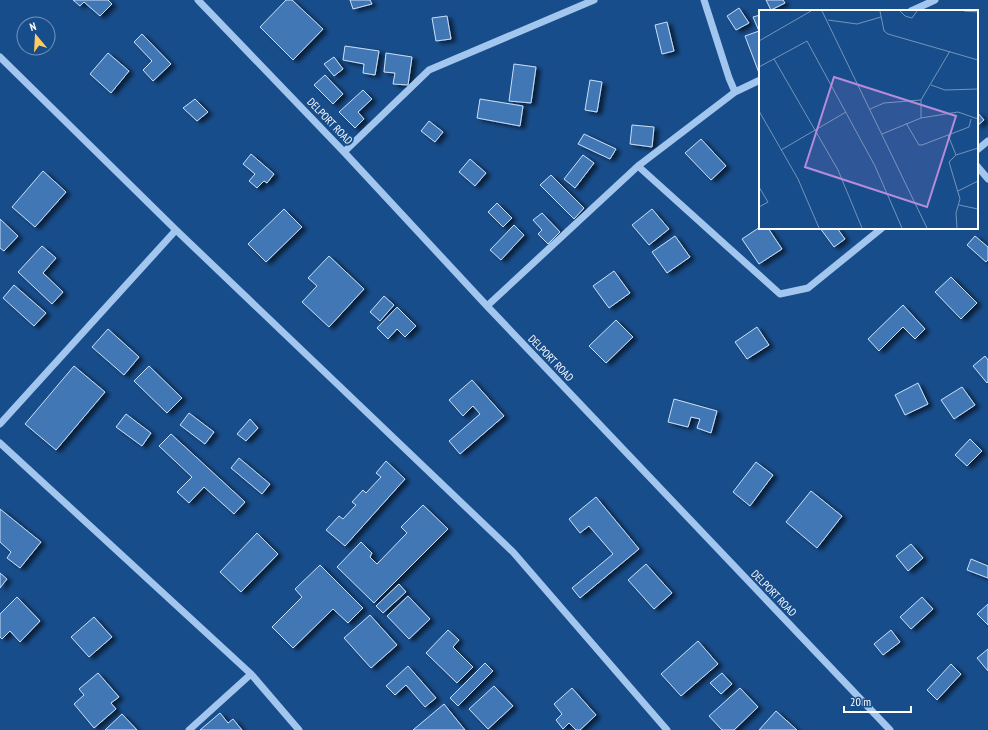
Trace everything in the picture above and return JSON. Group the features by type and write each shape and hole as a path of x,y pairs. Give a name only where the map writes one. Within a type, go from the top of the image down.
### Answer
{"street":[{"name":"DELPORT ROAD","path":"198,0 344,152 487,306 890,730"},
{"path":"344,152 429,70 594,0"},
{"path":"704,0 729,78 735,92"},
{"path":"913,10 935,0"},
{"path":"0,57 176,230 513,552 667,730"},
{"path":"487,306 638,166 735,92 759,80"},
{"path":"978,149 988,141"},
{"path":"638,166 780,294 808,288 881,229"},
{"path":"978,167 988,179"},
{"path":"0,424 176,230"},
{"path":"0,443 251,674 299,730"},
{"path":"189,730 251,674"}],"building":[{"path":"73,0 108,0 112,4 100,16 84,2 80,6"},
{"path":"286,0 292,0 323,29 293,60 260,27"},
{"path":"350,0 370,0 372,4 353,9"},
{"path":"766,0 783,0 785,3 771,10"},
{"path":"739,8 749,23 736,30 727,16"},
{"path":"759,15 759,31 753,17"},
{"path":"447,16 451,39 436,41 432,18"},
{"path":"667,22 674,51 662,54 655,25"},
{"path":"759,31 759,73 745,36"},
{"path":"142,34 171,64 153,81 143,70 152,61 134,42"},
{"path":"345,46 379,51 375,75 363,73 364,64 343,60"},
{"path":"108,53 129,71 111,93 90,74"},
{"path":"386,53 412,57 408,85 393,84 395,73 384,72"},
{"path":"334,57 343,69 334,76 324,64"},
{"path":"514,64 536,67 531,103 509,101"},
{"path":"325,75 343,94 333,104 314,85"},
{"path":"590,80 602,82 597,112 585,110"},
{"path":"363,90 372,99 358,112 364,119 355,128 339,112"},
{"path":"195,99 208,112 197,121 183,108"},
{"path":"480,99 523,106 520,126 477,118"},
{"path":"978,113 984,120 978,125"},
{"path":"429,121 443,132 435,142 421,131"},
{"path":"632,125 654,127 652,147 630,144"},
{"path":"584,134 616,149 610,159 578,144"},
{"path":"701,139 726,166 711,180 685,153"},
{"path":"251,154 274,174 267,183 264,181 257,188 249,181 255,174 243,164"},
{"path":"583,155 594,163 575,188 564,179"},
{"path":"470,159 486,173 475,186 459,172"},
{"path":"43,171 66,192 35,227 12,207"},
{"path":"551,175 584,208 574,219 540,185"},
{"path":"497,203 512,218 503,227 488,212"},
{"path":"284,209 302,227 266,262 248,244"},
{"path":"652,209 669,229 649,245 632,225"},
{"path":"542,213 560,232 548,244 538,234 542,230 533,220"},
{"path":"0,219 18,236 4,251 0,248"},
{"path":"514,225 524,235 501,260 490,250"},
{"path":"759,228 759,229 769,229 782,249 759,264 742,239"},
{"path":"821,229 838,229 845,239 834,247"},
{"path":"675,236 690,257 667,273 652,252"},
{"path":"975,236 988,247 988,260 986,262 967,245"},
{"path":"42,246 56,258 43,273 63,292 52,304 18,272"},
{"path":"329,256 364,289 329,327 302,302 317,286 308,278"},
{"path":"614,271 630,293 609,308 593,286"},
{"path":"951,277 977,303 961,319 935,292"},
{"path":"14,285 46,313 34,326 3,298"},
{"path":"384,296 394,305 380,321 370,312"},
{"path":"903,305 925,329 915,339 903,327 879,351 868,339"},
{"path":"397,307 416,326 405,337 397,329 388,339 377,328"},
{"path":"616,320 633,337 606,363 589,346"},
{"path":"757,327 769,345 747,359 735,342"},
{"path":"108,329 139,357 124,375 92,347"},
{"path":"985,356 988,360 987,383 973,366"},
{"path":"74,366 105,392 56,450 25,424"},
{"path":"149,366 182,398 167,413 134,381"},
{"path":"472,380 504,416 460,454 449,441 480,414 473,406 463,416 449,400"},
{"path":"918,383 928,404 905,415 895,395"},
{"path":"962,387 975,405 954,419 941,400"},
{"path":"674,399 717,411 711,433 697,428 700,419 691,417 688,427 668,422"},
{"path":"189,413 214,432 205,444 180,425"},
{"path":"126,414 151,433 142,446 116,427"},
{"path":"250,419 258,428 246,441 237,434"},
{"path":"171,434 245,502 234,514 204,487 189,503 177,492 192,477 159,446"},
{"path":"970,439 982,451 967,466 955,455"},
{"path":"239,458 270,484 262,494 231,468"},
{"path":"386,461 405,479 345,546 326,530 339,516 343,519 356,505 352,502 363,490 366,493 381,477 376,473"},
{"path":"756,462 773,475 750,506 733,492"},
{"path":"811,491 842,516 817,548 786,522"},
{"path":"596,497 639,549 580,598 572,588 613,554 589,526 580,533 569,519"},
{"path":"423,505 448,529 374,603 337,567 361,542 372,553 370,557 377,564 407,533 401,527"},
{"path":"0,509 41,542 20,568 7,558 11,552 0,542"},
{"path":"257,533 278,554 241,592 220,572"},
{"path":"911,544 923,558 908,571 896,556"},
{"path":"971,559 988,566 988,578 967,570"},
{"path":"646,564 672,593 654,609 628,580"},
{"path":"320,565 363,608 348,623 333,609 293,648 272,627 302,597 295,589"},
{"path":"0,573 7,579 0,588"},
{"path":"399,584 406,592 383,613 376,606"},
{"path":"408,596 430,619 409,639 387,616"},
{"path":"17,597 40,621 20,642 10,631 2,639 0,637 0,614"},
{"path":"922,597 933,609 911,629 900,617"},
{"path":"988,604 988,625 977,614"},
{"path":"370,615 397,645 371,668 344,638"},
{"path":"94,617 112,637 89,657 71,637"},
{"path":"448,630 459,640 453,647 473,667 457,683 426,653"},
{"path":"891,630 900,642 883,655 874,644"},
{"path":"698,641 718,664 681,696 661,674"},
{"path":"988,649 988,671 977,658"},
{"path":"485,663 493,671 458,706 450,698"},
{"path":"951,664 961,674 937,700 927,690"},
{"path":"408,666 436,698 425,707 406,685 395,695 386,686"},
{"path":"98,673 119,697 111,703 116,709 94,728 74,704 84,695 79,689"},
{"path":"722,673 732,684 721,694 710,683"},
{"path":"494,686 513,706 488,729 469,709"},
{"path":"572,688 596,715 580,730 576,730 569,723 563,729 556,720 562,714 554,704"},
{"path":"740,688 758,707 734,730 722,730 709,716"},
{"path":"444,704 465,730 413,730"},
{"path":"776,711 797,730 759,730"},
{"path":"220,713 228,723 233,719 242,730 200,730"},
{"path":"122,714 137,730 105,730"}]}
